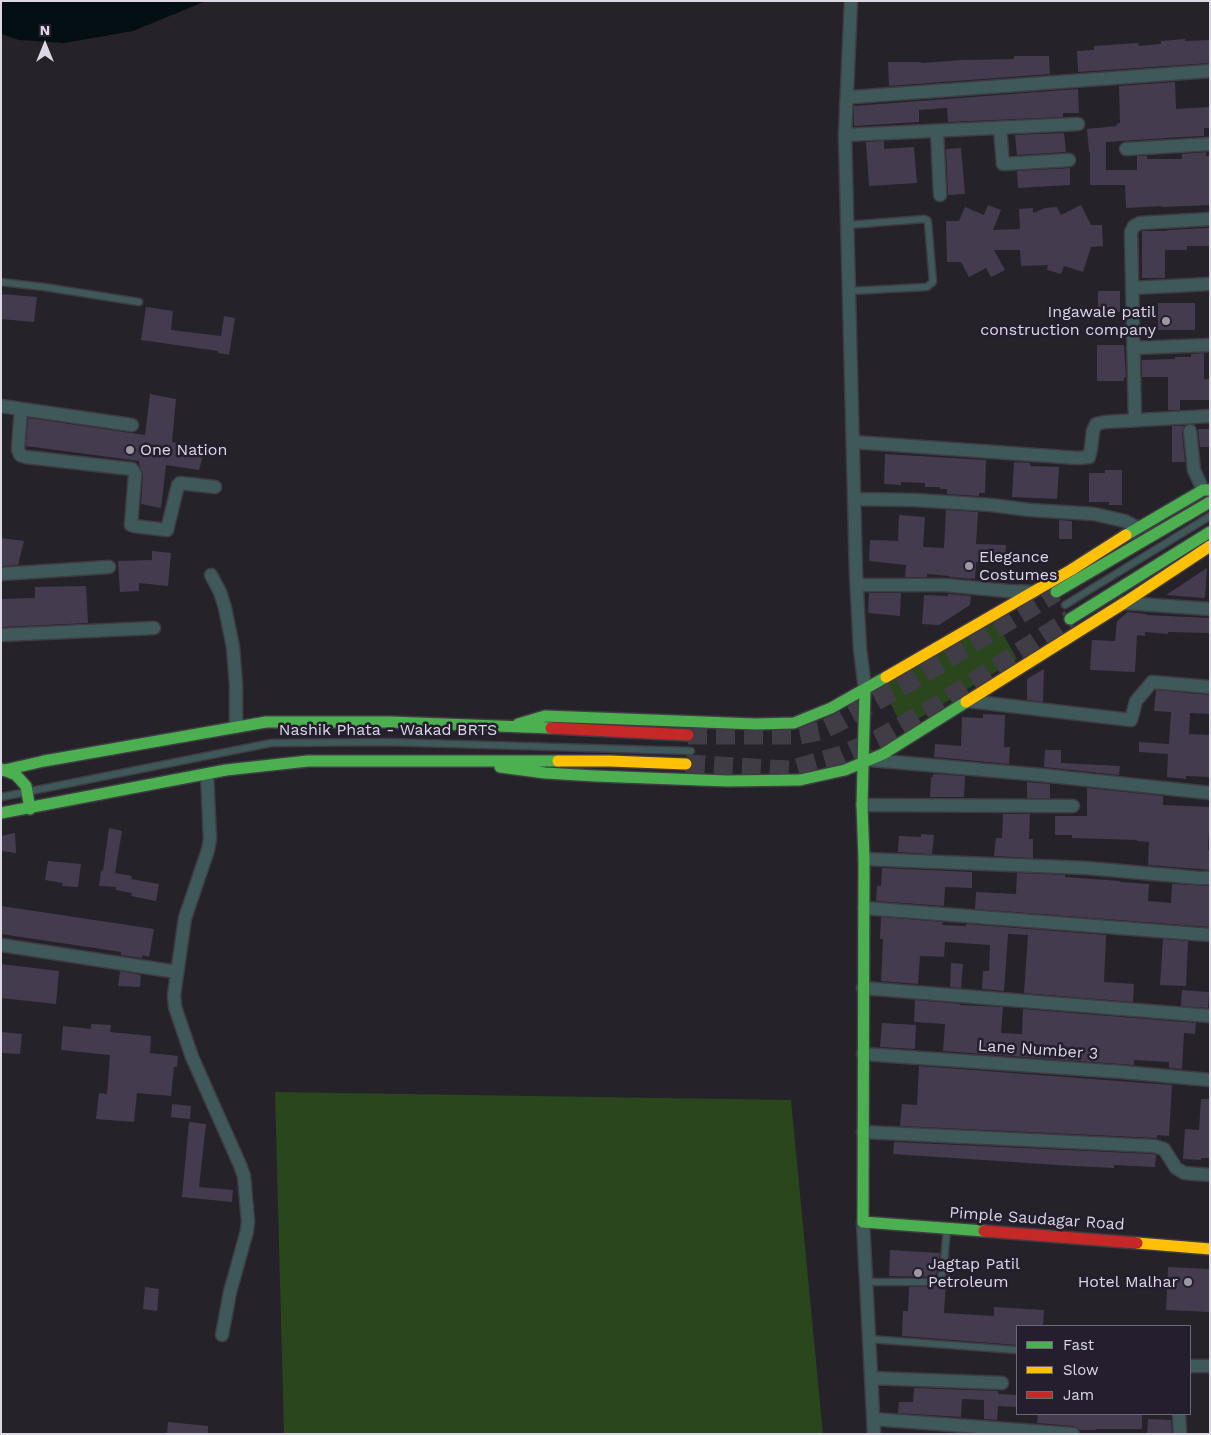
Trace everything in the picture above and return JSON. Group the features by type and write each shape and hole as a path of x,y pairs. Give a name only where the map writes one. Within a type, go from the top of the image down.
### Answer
{"main road":[{"path":"514,726 545,716 756,724 794,723 831,708 903,668 1138,528 1206,490"},
{"path":"1056,592 1210,502"},
{"path":"1070,619 1210,532"},
{"path":"476,761 510,769 545,773 727,781 800,780 846,770 883,754 1210,546"},
{"path":"863,1222 864,859 862,804 867,761 864,689"},
{"path":"2,770 266,722 391,722 688,735"},
{"path":"1,813 245,767 308,761 610,761 686,764"},
{"path":"2,770 16,775 26,786 30,808"},
{"name":"Pimple Saudagar Road","path":"863,1222 1210,1249"}],"street":[{"path":"851,1 846,135 854,499 860,649 864,689"},
{"path":"846,104 848,99 852,97 1210,71"},
{"path":"846,135 1078,124"},
{"path":"1000,128 1003,164 1069,160"},
{"path":"937,131 940,195"},
{"path":"1126,149 1210,144"},
{"path":"1134,420 1130,237 1134,226 1140,223 1210,219"},
{"path":"1132,288 1210,284"},
{"path":"1133,348 1210,345"},
{"path":"1,406 132,425"},
{"path":"21,409 18,449 20,455 132,469 135,474 131,525 167,530 180,483 215,488"},
{"path":"853,442 1078,458 1089,457 1093,430 1096,424 1210,416"},
{"path":"1190,431 1194,470 1206,490"},
{"path":"854,499 934,501 1094,514 1125,521 1138,528"},
{"path":"1,574 109,567"},
{"path":"211,575 220,592 225,608 233,647 236,685 236,727"},
{"path":"857,585 944,585 1032,592"},
{"path":"1124,602 1210,609"},
{"path":"1,635 154,628"},
{"path":"968,701 1131,720 1136,701 1152,682 1210,687"},
{"path":"867,761 1041,775 1210,793"},
{"path":"207,774 210,839 208,850 184,918 174,995 175,1006 192,1057 244,1176 248,1221 247,1231 232,1282 222,1334"},
{"path":"862,804 1072,806"},
{"path":"864,859 1087,868 1210,878"},
{"path":"864,908 1210,935"},
{"path":"1,946 178,972"},
{"path":"864,988 1210,1016"},
{"name":"Lane Number 3","path":"863,1054 1210,1080"},
{"path":"863,1132 1154,1146 1164,1149 1176,1168 1184,1173 1210,1175"},
{"path":"863,1222 874,1434"},
{"path":"1191,1366 1210,1366"},
{"path":"871,1378 1002,1383"},
{"path":"1179,1415 1180,1434"},
{"path":"873,1419 1074,1434"}],"lane":[{"path":"848,225 926,220 928,222 933,282 927,287 849,291"},
{"path":"1,282 138,302"},
{"path":"1065,605 1210,516"},
{"name":"Nashik Phata - Wakad BRTS","path":"1,797 271,743 386,742 690,751"},
{"path":"866,1282 938,1282 941,1278 948,1228"},
{"path":"869,1340 1016,1350"}],"green space":[{"path":"994,618 1017,659 903,728 879,681"},
{"path":"275,1092 791,1100 823,1434 284,1434"}],"shaded area":[{"path":"1,1 206,1 133,31 64,43 19,40 1,34"}],"building":[{"path":"1185,39 1185,41 1210,40 1210,63 1078,72 1077,51 1094,50 1094,46 1138,43 1139,46 1161,44 1161,41"},
{"path":"1014,56 1049,56 1050,74 889,86 888,62 921,63 1014,59"},
{"path":"1175,82 1176,109 1210,107 1210,128 1204,128 1204,136 1106,142 1106,170 1137,170 1137,156 1147,156 1147,159 1182,159 1182,154 1206,152 1206,156 1210,156 1210,205 1126,208 1125,185 1090,185 1090,152 1087,129 1117,126 1116,124 1120,123 1119,86"},
{"path":"1078,89 1079,113 1063,113 1063,117 948,122 947,108 919,110 919,122 854,126 854,106"},
{"path":"1064,133 1066,152 1017,155 1015,135"},
{"path":"884,141 884,149 914,147 917,183 869,186 866,142"},
{"path":"961,148 965,194 948,195 946,149"},
{"path":"1070,168 1070,185 1018,188 1017,171"},
{"path":"988,205 1001,210 993,230 1020,229 1019,209 1033,208 1033,213 1045,208 1057,207 1061,215 1081,205 1091,225 1102,225 1103,246 1091,247 1083,272 1064,266 1061,274 1047,270 1048,265 1021,266 1020,250 994,250 1005,270 991,277 986,268 969,277 961,262 947,262 946,221 959,221 965,207 984,215"},
{"path":"1210,228 1210,246 1187,246 1187,250 1165,250 1165,278 1142,278 1142,231"},
{"path":"1098,291 1120,291 1120,312 1098,312"},
{"path":"1,294 37,297 34,322 1,319"},
{"path":"1158,303 1195,303 1195,330 1158,330"},
{"path":"146,307 173,311 171,330 221,336 224,316 235,318 229,355 218,353 218,351 141,340"},
{"path":"1097,345 1124,345 1126,377 1124,377 1124,381 1097,381"},
{"path":"1204,353 1204,379 1210,379 1210,400 1180,400 1180,410 1168,410 1168,377 1142,377 1142,360 1175,359 1175,357 1191,357 1191,354"},
{"name":"One Nation","path":"150,394 176,399 172,442 205,448 199,470 166,465 161,508 141,504 143,475 139,461 26,446 28,418 145,435"},
{"path":"1172,426 1184,426 1182,432 1185,462 1172,462"},
{"path":"1198,429 1210,429 1210,447 1200,447"},
{"path":"885,454 986,460 985,493 979,493 979,496 947,494 947,489 925,487 925,483 901,482 901,485 884,484"},
{"path":"1014,462 1030,463 1030,466 1059,467 1057,499 1012,497"},
{"path":"1105,470 1122,470 1122,505 1109,505 1109,502 1089,502 1089,473 1105,473"},
{"path":"946,510 978,512 976,544 1006,545 1005,564 976,562 975,579 972,579 927,574 927,577 905,577 906,565 869,561 870,540 898,541 899,515 925,517 923,547 944,548"},
{"path":"1059,520 1072,521 1072,539 1059,539"},
{"path":"1,538 24,541 18,565 1,566"},
{"path":"152,551 171,553 168,586 139,583 139,591 120,592 118,561 152,560"},
{"path":"1207,568 1205,598 1166,595"},
{"path":"86,586 88,623 1,627 1,599 35,598 35,587"},
{"path":"869,593 901,593 900,616 868,613"},
{"path":"948,594 971,596 970,605 939,625 922,624 924,595 948,596"},
{"path":"1128,612 1146,615 1210,618 1209,633 1168,632 1168,634 1145,632 1145,636 1137,635 1135,672 1090,670 1092,640 1115,641 1117,621"},
{"path":"1044,669 1043,702 1027,700 1027,679"},
{"path":"1156,690 1210,695 1210,714 1190,713 1189,734 1210,735 1209,777 1186,776 1186,779 1167,777 1168,754 1139,752 1139,742 1169,744 1171,712 1154,711"},
{"path":"983,714 1005,715 1004,747 1010,747 1009,764 934,757 935,744 961,746 962,717 983,718"},
{"path":"1045,750 1061,750 1061,763 1120,766 1119,775 1044,767"},
{"path":"933,774 965,776 964,797 930,797 931,777 933,777"},
{"path":"1027,782 1050,784 1050,798 1027,798"},
{"path":"1087,788 1163,796 1163,805 1210,807 1208,850 1210,850 1210,870 1148,865 1149,842 1072,838 1072,835 1055,835 1055,816 1087,816"},
{"path":"1003,814 1030,814 1029,839 1033,839 1033,858 994,856 996,838 1002,838"},
{"path":"109,828 122,831 115,873 132,876 131,879 159,884 156,901 131,896 132,893 116,890 116,887 99,886"},
{"path":"15,833 16,853 1,851 1,836"},
{"path":"921,834 934,835 932,854 898,852 899,836 921,837"},
{"path":"48,861 81,864 78,887 62,886 63,883 45,880"},
{"path":"882,868 972,872 972,888 945,887 944,906 876,901 877,886 881,886"},
{"path":"1017,873 1065,875 1065,877 1149,884 1148,901 1171,903 1172,884 1210,886 1210,927 975,909 976,892 1016,894"},
{"path":"1,906 154,929 149,957 143,955 142,958 121,955 121,952 1,934"},
{"path":"881,917 943,922 942,925 966,926 966,924 1106,935 1104,982 1134,984 1133,1002 1024,993 1028,935 1008,934 1004,991 982,989 983,971 989,971 990,945 945,942 944,957 920,956 918,984 881,981 883,939 880,939"},
{"path":"1163,939 1188,941 1186,986 1160,985"},
{"path":"951,963 963,964 961,988 950,987"},
{"path":"1,964 59,971 56,1004 1,998"},
{"path":"120,971 141,975 140,987 118,986"},
{"path":"1182,990 1209,992 1208,1008 1181,1006"},
{"path":"915,1000 1003,1007 1001,1033 1022,1034 1023,1009 1196,1023 1195,1034 1184,1033 1182,1069 1169,1068 1169,1062 1134,1060 1134,1065 943,1051 945,1024 914,1022"},
{"path":"882,1023 916,1025 915,1049 880,1047"},
{"path":"91,1024 111,1025 110,1032 151,1036 150,1053 178,1056 177,1067 174,1067 171,1096 137,1093 134,1122 96,1119 99,1093 107,1094 110,1055 61,1050 63,1026 91,1029"},
{"path":"1,1032 22,1034 20,1054 1,1053"},
{"path":"919,1066 1172,1085 1169,1136 1157,1135 1157,1138 900,1126 902,1104 917,1105"},
{"path":"1201,1099 1210,1099 1210,1158 1201,1158 1201,1160 1183,1159 1185,1129 1199,1130"},
{"path":"172,1104 191,1106 190,1119 171,1117"},
{"path":"189,1122 206,1124 199,1187 233,1190 232,1202 182,1197"},
{"path":"894,1142 1156,1155 1155,1167 1073,1166 893,1154"},
{"path":"890,1250 940,1253 936,1277 889,1276"},
{"path":"950,1254 949,1280 946,1279"},
{"path":"1168,1267 1210,1269 1209,1312 1166,1310"},
{"path":"946,1279 944,1313 994,1316 994,1307 1044,1310 1043,1325 1016,1325 1016,1345 902,1336 903,1311 908,1311 909,1287 941,1286"},
{"path":"145,1287 159,1289 157,1311 143,1309"},
{"path":"914,1388 998,1391 998,1394 1016,1395 1016,1407 998,1406 997,1420 984,1419 984,1400 962,1399 961,1417 898,1413 899,1402 913,1402"},
{"path":"1038,1415 1142,1415 1142,1429 1080,1430 1074,1426 1037,1423"},
{"path":"1148,1419 1171,1420 1172,1434 1147,1434"},
{"path":"168,1422 208,1426 208,1434 167,1434"}],"tunnel":[{"path":"688,735 800,735 820,731 912,681 1056,592"},
{"path":"686,764 789,770 842,755 878,739 936,706 1070,619"}],"traffic: fast":[{"path":"1126,535 1203,490 1210,490"},
{"path":"1056,592 1210,502"},
{"path":"1070,619 1210,532"},
{"path":"518,724 545,716 756,724 794,723 831,708 886,677"},
{"path":"865,689 862,805 864,859 863,1222 984,1231"},
{"path":"500,767 545,773 595,776 727,781 800,780 845,770 883,754 966,702"},
{"path":"1,771 44,761 266,722 391,722 551,728"},
{"path":"1,813 226,770 308,761 558,761"},
{"path":"1,769 16,775 26,786 30,809"}],"traffic: slow":[{"path":"886,677 1071,570 1126,535"},
{"path":"966,702 1124,603 1210,546"},
{"path":"558,761 686,764"},
{"path":"1137,1243 1210,1249"}],"traffic: jam":[{"path":"551,728 688,735"},
{"path":"984,1231 1137,1243"}],"place":[{"name":"Ingawale patil construction company","path":"1166,321"},
{"name":"One Nation","path":"130,450"},
{"name":"Elegance Costumes","path":"969,566"},
{"name":"Jagtap Patil Petroleum","path":"918,1273"},
{"name":"Hotel Malhar","path":"1188,1282"}]}
